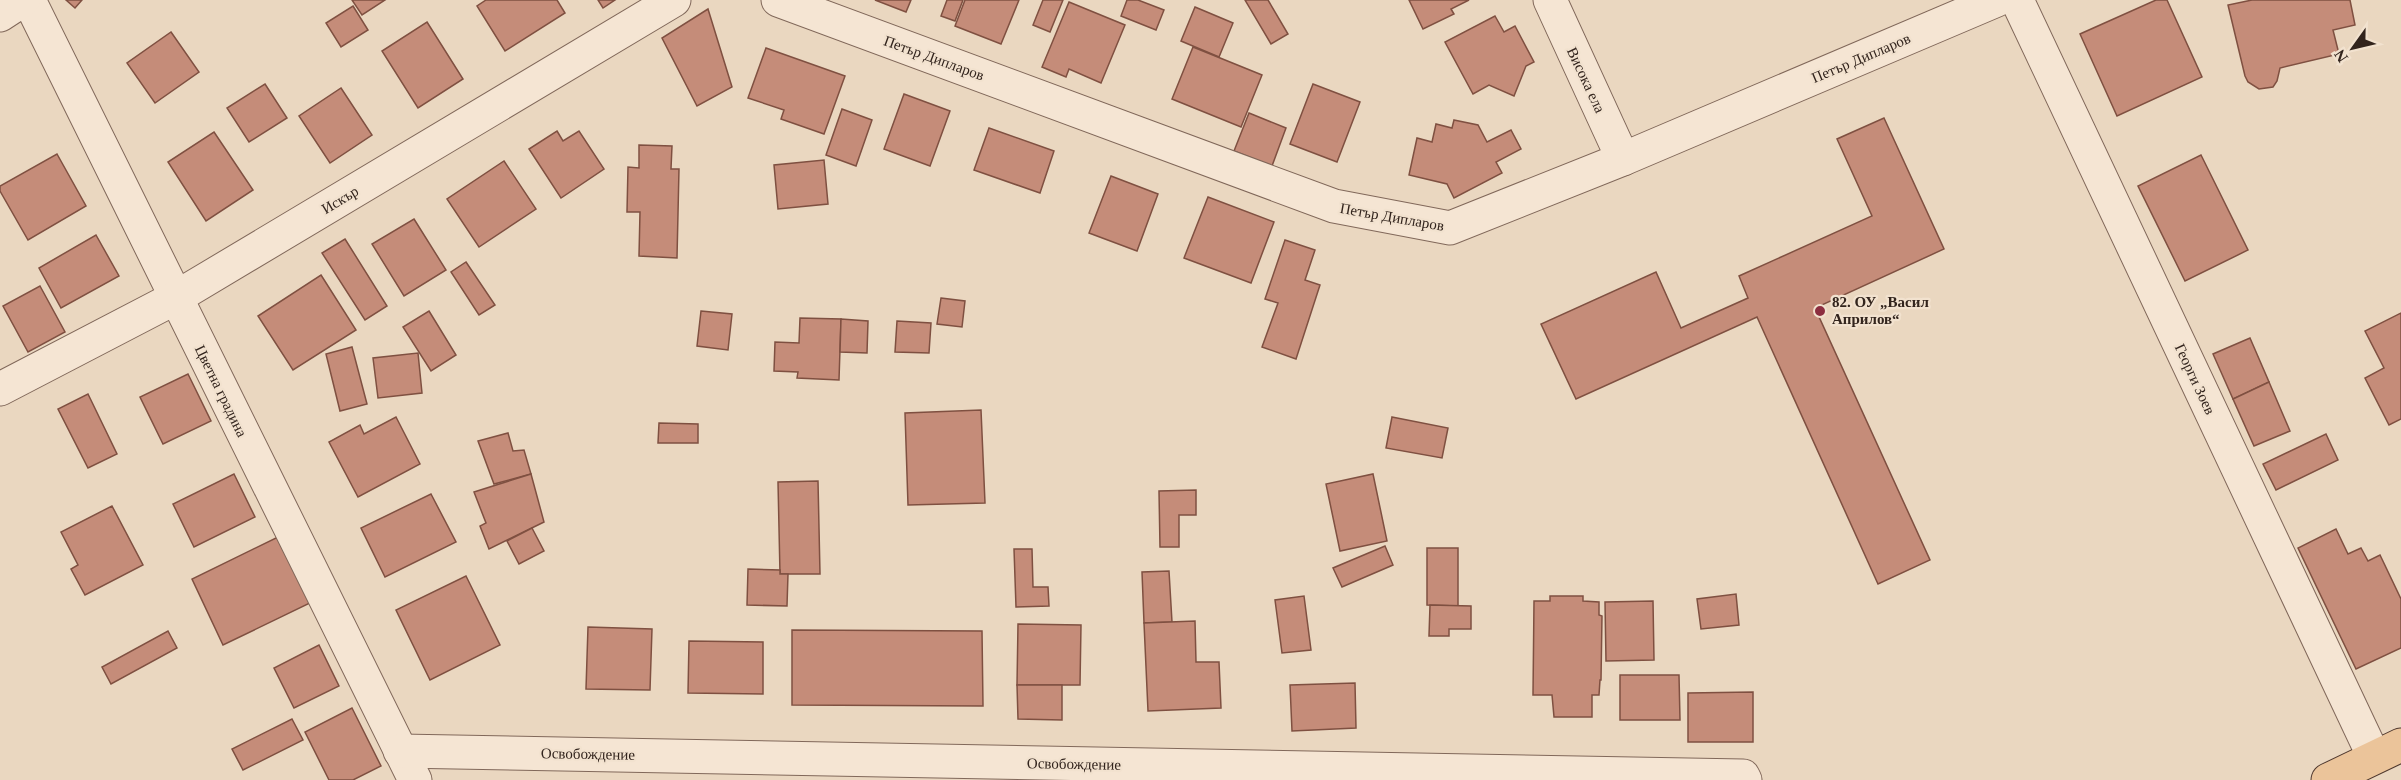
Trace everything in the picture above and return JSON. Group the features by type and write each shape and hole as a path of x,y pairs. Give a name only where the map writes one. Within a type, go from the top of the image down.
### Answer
{"main road":[{"path":"2328,780 2387,751"}],"street":[{"path":"0,15 23,0"},
{"name":"Цветна градина","path":"29,0 415,780"},
{"name":"Искър","path":"0,389 175,298 674,0"},
{"name":"Петър Дипларов","path":"778,0 1334,206 1450,228 1623,159 1997,0"},
{"name":"Висока ела","path":"1550,0 1623,159"},
{"name":"Георги Зоев","path":"2017,0 2387,751"},
{"name":"Освобождение","path":"400,751 1743,776 1745,780"}],"building":[{"path":"66,0 82,0 75,8"},
{"path":"352,0 385,0 362,15"},
{"path":"486,0 557,0 565,13 505,51 477,6"},
{"path":"598,0 615,0 603,8"},
{"path":"875,0 911,0 906,12"},
{"path":"947,0 963,0 955,21 941,16"},
{"path":"965,0 1019,0 1001,44 955,26"},
{"path":"1043,0 1063,0 1050,32 1033,25"},
{"path":"1127,0 1138,0 1164,10 1156,30 1121,16"},
{"path":"1245,0 1268,0 1288,34 1271,44"},
{"path":"1409,0 1469,0 1451,9 1454,14 1423,29"},
{"path":"2156,0 2167,0 2202,77 2117,116 2080,34"},
{"path":"2252,0 2350,0 2355,25 2333,30 2339,54 2280,68 2273,87 2259,89 2248,82 2245,76 2228,5"},
{"path":"1069,2 1125,25 1101,83 1069,69 1066,77 1042,67"},
{"path":"353,6 368,30 341,47 326,23"},
{"path":"1195,7 1233,23 1219,57 1181,41"},
{"path":"708,9 732,87 697,106 662,38"},
{"path":"1495,16 1504,32 1515,26 1534,62 1526,66 1514,96 1489,85 1473,94 1445,42"},
{"path":"427,22 463,79 418,108 382,51"},
{"path":"171,32 199,72 155,103 127,63"},
{"path":"1193,47 1262,75 1241,127 1172,99"},
{"path":"766,48 845,76 824,134 781,119 784,110 748,98"},
{"path":"265,84 287,118 249,142 227,108"},
{"path":"1313,84 1360,102 1337,162 1290,144"},
{"path":"341,88 372,135 330,163 299,116"},
{"path":"904,94 950,111 930,166 884,149"},
{"path":"842,109 872,120 856,166 826,155"},
{"path":"1249,113 1286,128 1272,166 1234,151"},
{"path":"1884,118 1944,249 1815,308 1930,560 1878,584 1757,317 1576,399 1541,324 1656,272 1681,328 1748,298 1739,276 1872,216 1837,139"},
{"path":"1454,120 1478,125 1487,142 1511,130 1521,149 1496,162 1502,173 1454,198 1447,184 1409,175 1417,138 1432,142 1436,124 1452,128"},
{"path":"989,128 1054,151 1040,193 974,170"},
{"path":"557,131 563,141 579,131 604,169 561,198 529,149"},
{"path":"214,132 253,190 206,221 168,162"},
{"path":"639,145 672,146 671,169 679,169 677,258 639,256 640,212 627,212 628,167 639,168"},
{"path":"57,154 86,206 28,240 0,191 0,186"},
{"path":"2201,155 2248,250 2185,281 2138,186"},
{"path":"824,160 828,204 778,209 774,165"},
{"path":"504,161 536,209 479,247 447,199"},
{"path":"1111,176 1158,194 1137,251 1089,233"},
{"path":"1208,197 1274,222 1251,283 1184,258"},
{"path":"414,219 446,270 404,296 372,244"},
{"path":"96,235 119,276 61,308 39,268"},
{"path":"345,239 387,306 365,320 322,253"},
{"path":"1285,240 1315,250 1305,280 1320,285 1296,359 1262,347 1278,303 1265,299"},
{"path":"466,262 495,305 479,315 451,272"},
{"path":"321,275 356,330 293,370 258,316"},
{"path":"40,286 65,332 28,352 3,306"},
{"path":"941,298 965,301 962,327 937,324"},
{"path":"429,311 456,355 431,371 403,327"},
{"path":"701,311 732,314 728,350 697,346"},
{"path":"2401,313 2401,419 2389,425 2365,378 2384,368 2365,331"},
{"path":"800,318 841,319 839,380 797,378 798,372 774,371 775,342 799,343"},
{"path":"841,319 868,321 867,353 840,352"},
{"path":"897,321 931,323 929,353 895,352"},
{"path":"2250,338 2269,382 2233,399 2213,354"},
{"path":"352,347 367,404 340,411 326,354"},
{"path":"418,353 422,393 378,398 373,358"},
{"path":"188,374 211,421 163,444 140,397"},
{"path":"2269,382 2290,431 2254,446 2233,399"},
{"path":"88,394 117,454 88,468 58,409"},
{"path":"981,410 985,503 908,505 905,413"},
{"path":"396,417 420,464 358,497 329,442 360,425 364,434"},
{"path":"1392,417 1448,428 1442,458 1386,448"},
{"path":"659,423 698,424 698,443 658,443"},
{"path":"508,433 513,451 524,450 531,474 494,484 478,441"},
{"path":"2326,434 2338,460 2276,490 2263,464"},
{"path":"234,474 255,517 194,547 173,504"},
{"path":"531,474 544,522 489,549 480,526 486,523 474,492"},
{"path":"1373,474 1387,541 1340,551 1326,484"},
{"path":"818,481 820,574 780,574 778,482"},
{"path":"1196,490 1196,515 1179,515 1179,547 1160,547 1159,491"},
{"path":"431,494 456,542 385,577 361,528"},
{"path":"112,506 143,565 85,595 71,569 78,565 61,532"},
{"path":"532,528 544,551 519,564 507,541"},
{"path":"2336,529 2348,554 2361,548 2368,561 2380,555 2401,599 2401,648 2356,669 2298,548"},
{"path":"278,537 310,603 223,645 192,579"},
{"path":"1385,546 1393,565 1342,587 1333,568"},
{"path":"1427,548 1458,548 1458,606 1427,605"},
{"path":"1014,549 1032,549 1033,587 1048,587 1049,606 1016,607"},
{"path":"748,569 780,570 780,574 788,574 787,606 747,605"},
{"path":"1169,571 1172,622 1144,623 1142,572"},
{"path":"466,576 500,645 430,680 396,610"},
{"path":"1736,594 1739,625 1701,629 1697,599"},
{"path":"1304,596 1311,650 1282,653 1275,600"},
{"path":"1550,596 1583,596 1583,601 1599,602 1599,615 1602,616 1601,680 1599,695 1592,695 1592,717 1554,717 1552,695 1533,695 1534,601 1550,601"},
{"path":"1653,601 1654,660 1606,661 1605,602"},
{"path":"1430,605 1471,606 1471,629 1449,629 1449,636 1429,636"},
{"path":"1195,621 1196,662 1219,662 1221,708 1148,711 1144,623"},
{"path":"1018,624 1081,625 1080,685 1017,685"},
{"path":"588,627 652,629 650,690 586,689"},
{"path":"792,630 982,631 983,706 792,705"},
{"path":"168,631 177,648 111,684 102,667"},
{"path":"689,641 763,642 763,694 688,693"},
{"path":"319,645 339,686 294,708 274,668"},
{"path":"1620,675 1679,675 1680,720 1620,720"},
{"path":"1355,683 1356,728 1292,731 1290,685"},
{"path":"1017,685 1062,685 1062,720 1018,719"},
{"path":"1753,692 1753,742 1688,742 1688,693"},
{"path":"352,708 381,766 353,780 329,780 305,732"},
{"path":"292,719 303,740 243,770 232,749"}],"place":[{"name":"82. ОУ „Васил Априлов“","path":"1820,311"}]}
